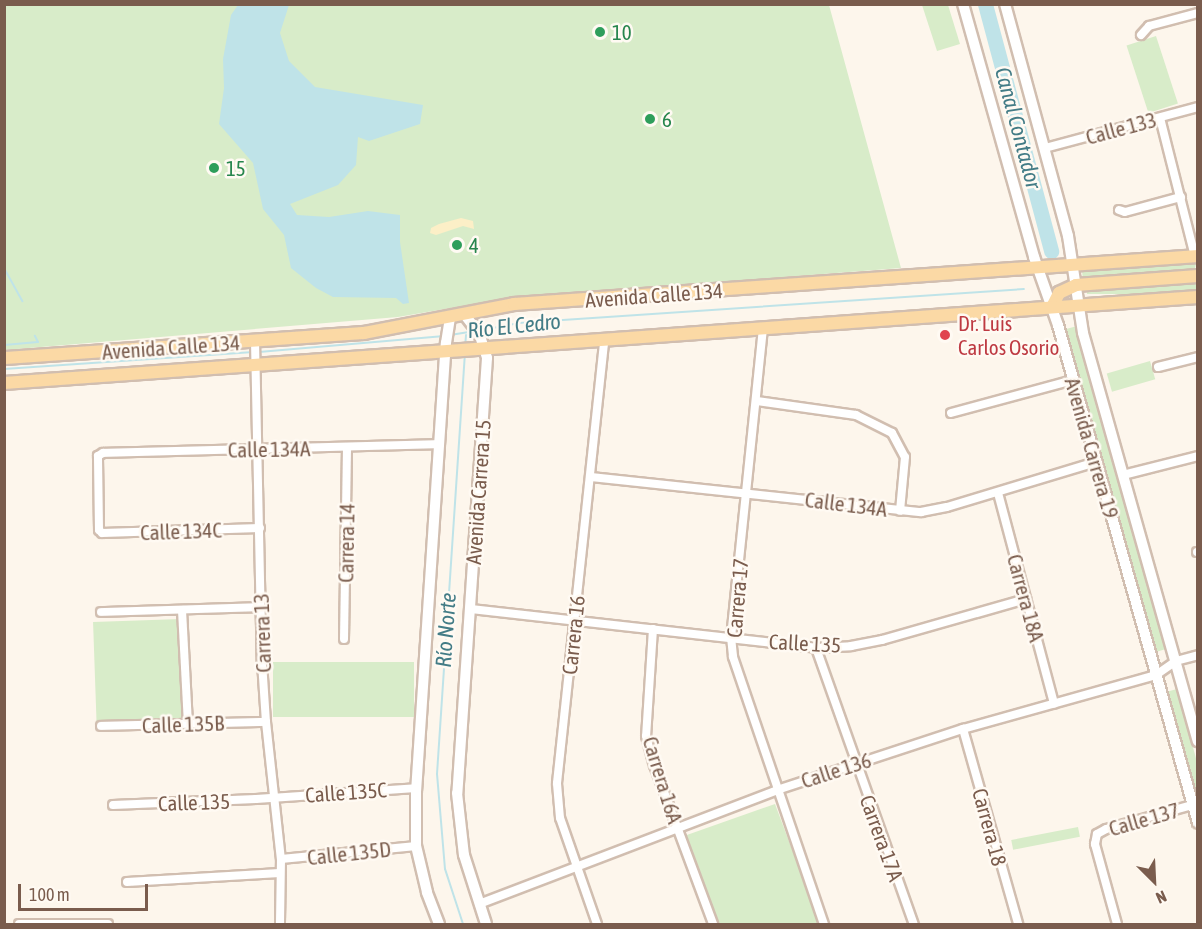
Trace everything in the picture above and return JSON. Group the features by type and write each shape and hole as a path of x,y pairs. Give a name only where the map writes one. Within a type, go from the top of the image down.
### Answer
{"main road":[{"name":"Avenida Carrera 19","path":"964,4 1037,268 1052,308 1073,380 1197,823"},
{"name":"Avenida Carrera 19","path":"1005,7 1045,148 1074,266 1083,333 1197,741"},
{"name":"Avenida Calle 134","path":"4,383 255,353 364,333 449,321 464,314 514,304 1196,258"},
{"path":"1052,308 1059,293 1076,285 1197,276"},
{"name":"Avenida Calle 134","path":"4,358 255,353 604,340 1197,297"},
{"name":"Avenida Carrera 15","path":"464,314 475,325 487,358 457,792 464,855 486,924"},
{"name":"Avenida Carrera 15","path":"439,924 427,892 416,846 416,788 449,347 449,321"}],"street":[{"path":"1141,35 1149,26 1197,13"},
{"name":"Calle 133","path":"1045,148 1197,107"},
{"path":"1160,118 1196,258"},
{"path":"1119,210 1125,212 1181,197"},
{"name":"Carrera 17","path":"763,328 748,492 731,637 736,673 824,924"},
{"name":"Carrera 16","path":"597,924 575,867 560,818 557,783 604,340"},
{"name":"Carrera 13","path":"255,353 260,607 266,722 281,859 280,924"},
{"path":"1158,367 1197,357"},
{"path":"951,413 1073,380"},
{"path":"757,401 856,415 892,433 905,457 900,511"},
{"name":"Calle 134A","path":"102,533 99,530 98,456 103,453 440,444"},
{"name":"Carrera 14","path":"344,639 347,447"},
{"path":"1123,475 1197,456"},
{"name":"Calle 134A","path":"591,477 921,512 939,509 1096,462"},
{"name":"Carrera 18A","path":"998,492 1054,704"},
{"name":"Calle 134C","path":"102,533 260,528"},
{"name":"Calle 135","path":"471,609 816,648 851,646 882,640 1026,599"},
{"path":"100,612 260,607"},
{"path":"182,610 188,724"},
{"name":"Carrera 16A","path":"652,629 646,736 713,924"},
{"name":"Carrera 17A","path":"816,648 914,924"},
{"name":"Calle 136","path":"479,904 777,790 963,729 1156,675 1176,661 1197,655"},
{"name":"Calle 135B","path":"101,726 266,722"},
{"name":"Carrera 18","path":"963,729 1018,924"},
{"name":"Calle 135C","path":"275,797 416,788"},
{"name":"Calle 135","path":"113,805 275,797"},
{"name":"Calle 137","path":"1117,924 1095,844 1097,834 1106,829 1192,805"},
{"name":"Calle 135D","path":"281,859 416,846"},
{"path":"127,882 280,873"},
{"path":"19,924 108,924"}],"green space":[{"path":"4,5 829,5 901,268 503,299 398,317 5,350"},
{"path":"922,5 948,5 960,44 937,51"},
{"path":"1156,36 1178,104 1148,113 1127,46"},
{"path":"1196,264 1194,272 1083,280 1082,271"},
{"path":"1087,282 1197,282 1197,294 1087,294"},
{"path":"1077,326 1169,648 1156,652 1064,330"},
{"path":"1150,361 1155,379 1112,392 1107,373"},
{"path":"181,619 184,719 97,722 93,622"},
{"path":"273,662 414,662 414,717 273,717"},
{"path":"1177,689 1197,762 1197,807 1166,692"},
{"path":"775,804 820,924 719,924 684,836"},
{"path":"1078,827 1080,837 1013,850 1011,840"}],"sand":[{"path":"461,218 473,221 474,229 463,226 436,235 430,233 431,228 439,224"}],"water":[{"path":"238,5 289,5 280,33 289,61 315,87 423,105 420,124 369,141 358,137 356,165 338,185 290,204 297,215 329,217 368,211 400,215 400,242 409,303 403,304 396,298 333,297 316,288 291,268 284,235 263,209 253,163 219,124 224,88 223,59 231,15"}],"waterway":[{"name":"Canal Contador","path":"985,4 1051,251"},
{"path":"4,268 22,301"},
{"name":"Río El Cedro","path":"483,330 518,323 1024,289"},
{"name":"Río El Cedro","path":"450,335 474,331"},
{"name":"Río Norte","path":"465,347 466,335"},
{"path":"4,345 38,342 35,336"},
{"name":"Río El Cedro","path":"259,352 444,336"},
{"name":"Río El Cedro","path":"4,369 253,352"},
{"name":"Río Norte","path":"463,924 445,869 437,774 465,355"}],"place":[{"name":"10","path":"600,32"},
{"name":"6","path":"650,119"},
{"name":"15","path":"214,168"},
{"name":"4","path":"457,245"},
{"name":"Dr. Luis Carlos Osorio","path":"945,335"}]}
